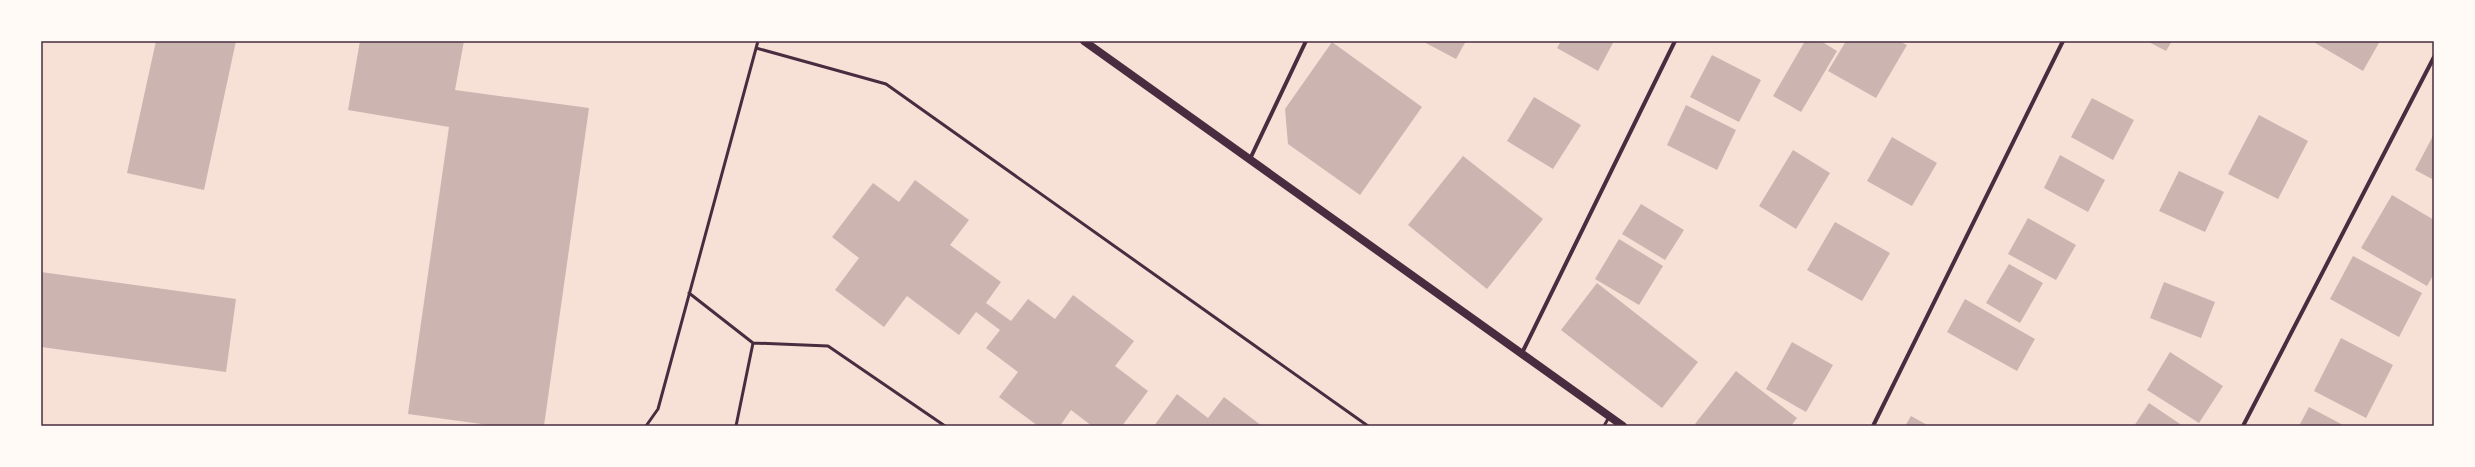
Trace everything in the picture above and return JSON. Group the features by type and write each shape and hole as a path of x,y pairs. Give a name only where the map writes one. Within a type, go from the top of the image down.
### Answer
{"main road":[{"path":"1084,41 1623,426"}],"street":[{"path":"1250,159 1306,41"},
{"path":"1522,354 1675,41"},
{"path":"1873,426 2063,41"},
{"path":"2243,426 2434,57"}],"lane":[{"path":"646,426 658,409 758,41"},
{"path":"756,48 886,84 1368,426"},
{"path":"689,293 752,343 828,346 945,426"},
{"path":"736,426 752,343"},
{"path":"1604,426 1609,416"}],"building":[{"path":"156,41 236,41 204,190 127,173"},
{"path":"360,41 464,41 455,90 589,108 544,426 496,426 408,414 449,127 348,110"},
{"path":"1422,41 1466,41 1456,59"},
{"path":"1561,41 1614,41 1598,71 1557,48"},
{"path":"1805,41 1821,41 1837,51 1801,112 1773,96"},
{"path":"1846,41 1899,41 1907,45 1876,98 1828,71"},
{"path":"2147,41 2172,41 2166,51"},
{"path":"2312,41 2380,41 2363,71"},
{"path":"1332,42 1422,107 1360,195 1288,144 1285,109"},
{"path":"1712,55 1761,80 1739,122 1690,97"},
{"path":"1534,97 1581,125 1553,169 1507,141"},
{"path":"2092,98 2134,120 2113,160 2071,137"},
{"path":"1686,105 1736,130 1717,170 1667,145"},
{"path":"2259,115 2308,141 2278,199 2228,174"},
{"path":"2434,134 2434,180 2415,170"},
{"path":"1892,137 1937,163 1912,206 1867,181"},
{"path":"1793,150 1830,173 1796,229 1759,206"},
{"path":"2060,155 2105,180 2088,212 2044,188"},
{"path":"1463,156 1543,219 1487,289 1408,225"},
{"path":"2179,171 2224,192 2205,232 2159,211"},
{"path":"915,180 969,220 950,245 1001,282 986,303 1011,321 1028,299 1055,319 1073,295 1134,341 1115,366 1148,391 1122,426 1092,426 1071,410 1060,426 1038,426 999,397 1018,372 986,348 1000,330 976,312 959,335 907,296 884,327 835,290 859,258 832,237 873,183 899,202"},
{"path":"2392,195 2434,220 2434,274 2427,286 2361,248"},
{"path":"1641,204 1684,230 1665,260 1622,234"},
{"path":"2028,218 2076,245 2056,280 2008,254"},
{"path":"1835,222 1890,253 1862,301 1807,270"},
{"path":"1619,239 1663,266 1639,305 1595,279"},
{"path":"2353,256 2422,293 2399,337 2330,299"},
{"path":"2009,264 2043,283 2020,323 1986,303"},
{"path":"41,272 236,299 226,372 41,347"},
{"path":"2164,282 2215,302 2201,338 2150,318"},
{"path":"1597,283 1698,362 1662,408 1561,330"},
{"path":"1965,299 2035,339 2017,371 1947,332"},
{"path":"2341,338 2393,365 2366,418 2314,391"},
{"path":"1792,342 1833,365 1806,412 1766,389"},
{"path":"2170,352 2223,386 2199,423 2147,390"},
{"path":"1736,371 1797,418 1791,426 1697,426 1695,424"},
{"path":"1177,394 1208,418 1224,397 1262,426 1154,426"},
{"path":"2149,403 2183,426 2134,426"},
{"path":"2309,407 2345,426 2299,426"},
{"path":"1911,416 1929,426 1905,426"}]}
